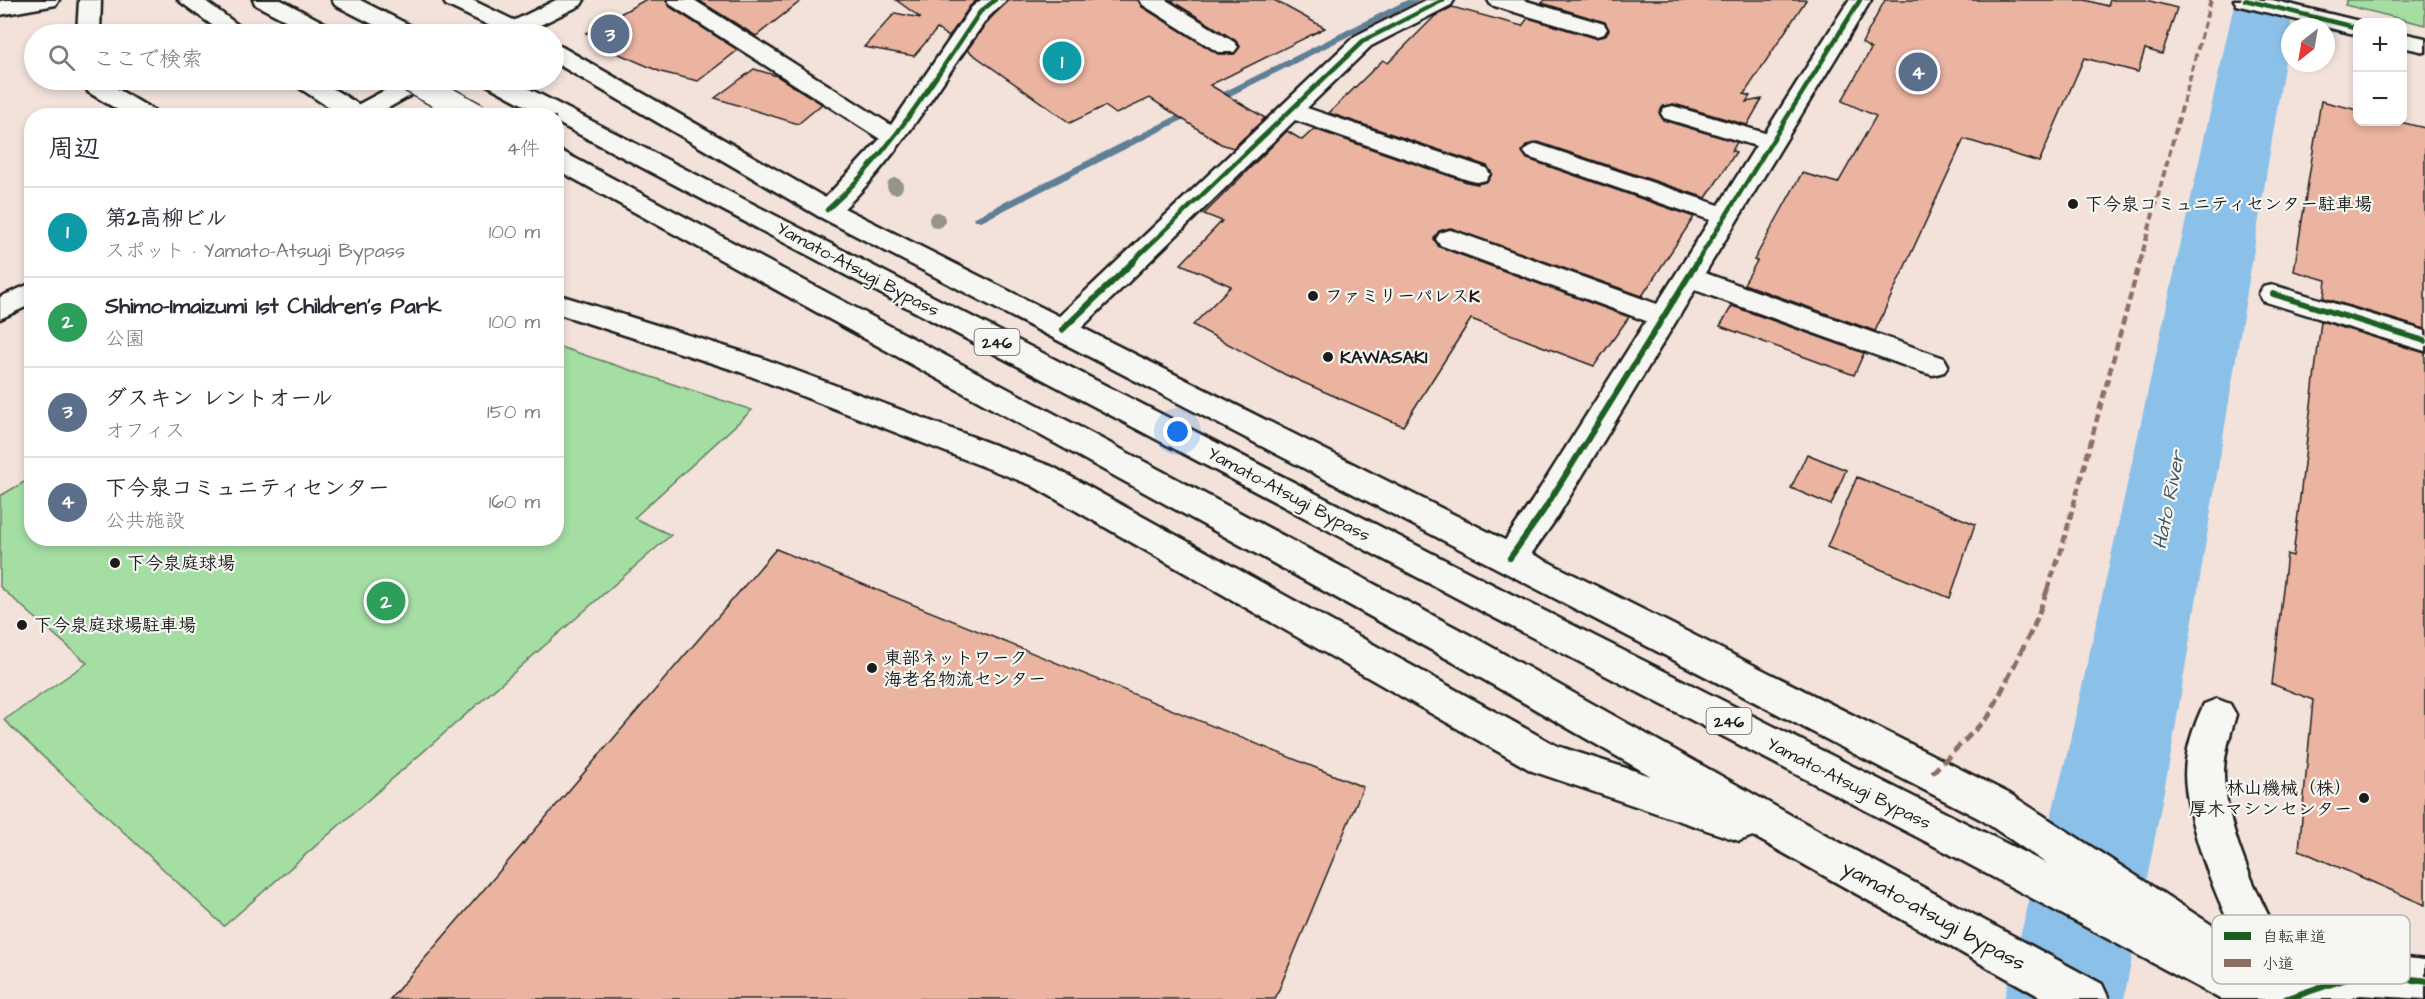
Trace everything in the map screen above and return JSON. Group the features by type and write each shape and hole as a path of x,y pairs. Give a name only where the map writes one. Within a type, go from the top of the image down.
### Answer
{"main road":[{"path":"0,8 48,0"},
{"path":"89,24 90,0"},
{"path":"189,0 224,24"},
{"path":"264,0 309,24"},
{"path":"343,0 390,24"},
{"path":"454,0 498,24"},
{"path":"531,24 573,0"},
{"path":"679,0 893,137"},
{"path":"827,210 850,192 893,137 980,12 995,0"},
{"path":"1151,0 1226,47"},
{"path":"1062,330 1363,41 1443,0"},
{"path":"1499,0 1596,29"},
{"path":"1510,558 1544,510 1860,0"},
{"path":"2245,0 2353,27"},
{"path":"2407,40 2425,45"},
{"path":"564,58 827,210 1996,807 2174,938 2212,959"},
{"path":"102,90 132,108"},
{"path":"318,90 345,108"},
{"path":"369,108 402,90"},
{"path":"429,90 462,108"},
{"name":"Yamato-Atsugi Bypass","path":"514,90 549,108"},
{"path":"1292,111 1478,174"},
{"path":"1673,113 1772,143"},
{"name":"Yamato-Atsugi Bypass","path":"564,116 1499,604 1958,838 2174,938"},
{"path":"1537,152 1726,216"},
{"name":"246","path":"564,162 1466,651 1812,848"},
{"path":"1450,239 1664,317"},
{"path":"1688,277 1933,365"},
{"path":"2273,294 2425,341"},
{"path":"0,309 24,296"},
{"path":"564,306 751,365 1042,476 1546,759 1812,848"},
{"path":"2217,716 2206,753 2205,787 2216,831 2247,915"},
{"name":"yamato-atsugi bypass","path":"1812,848 2087,999"},
{"name":"246","path":"2174,938 2212,964"},
{"path":"2410,979 2425,981"},
{"name":"246","path":"2242,984 2264,999"},
{"path":"2259,984 2287,999 2331,984"},
{"path":"2280,984 2287,999"}],"green space":[{"path":"2347,0 2425,0 2425,25 2407,20 2407,18 2397,18 2345,5"},
{"path":"564,348 752,410 634,518 671,535 224,926 4,720 87,663 0,587 0,496 24,482 24,546 564,546"}],"building":[{"path":"645,0 666,0 670,7 738,50 698,81 661,72 605,48 612,44 586,33"},
{"path":"698,0 802,0 756,36"},
{"path":"896,0 977,0 970,6 949,37 937,29 914,56 864,47 895,13 921,18"},
{"path":"1008,0 1138,0 1142,7 1218,54 1234,54 1240,46 1235,40 1170,0 1274,0 1325,28 1210,85 1265,118 1233,148 1221,144 1150,98 1116,114 1105,106 1070,123 967,50 989,20"},
{"path":"1545,0 1806,0 1744,94 1750,96 1746,102 1762,99 1747,125 1674,104 1664,106 1659,112 1663,120 1737,142 1732,151 1736,152 1706,198 1538,142 1527,145 1522,151 1527,159 1694,217 1642,296 1451,228 1439,231 1434,238 1439,247 1629,317 1594,366 1471,319 1403,426 1286,375 1193,325 1231,286 1181,264 1222,221 1204,214 1287,131 1302,140 1314,129 1467,182 1477,184 1488,181 1492,173 1487,166 1329,113 1383,60 1388,63 1435,16 1452,7 1522,26 1528,18 1595,38 1605,36 1609,30 1605,22 1542,3"},
{"path":"1885,0 2085,0 2108,6 2110,0 2146,0 2177,8 2162,54 2145,49 2138,72 2084,58 2039,162 1964,139 1875,331 1744,284 1757,261 1754,260 1802,173 1838,183 1876,116 1842,101 1871,49 1862,43"},
{"path":"754,69 777,76 822,104 798,124 715,98"},
{"path":"2321,101 2353,109 2353,126 2407,126 2407,124 2425,128 2425,329 2324,298 2326,280 2294,271"},
{"path":"1732,306 1864,353 1854,375 1720,326"},
{"path":"2321,321 2425,353 2425,905 2299,850 2313,700 2272,684 2287,554 2293,556"},
{"path":"1807,454 1846,470 1831,505 1791,488"},
{"path":"1857,477 1975,524 1950,598 1827,547"},
{"name":"東部ネットワーク 海老名物流センター","path":"776,549 1363,787 1275,999 390,999"}],"waterway":[{"path":"979,218 1415,0"},
{"name":"Hato River","path":"2064,999 2119,754 2265,0"}],"marked path":[{"path":"1932,773 1989,716 2034,626 2061,551 2211,0"}],"cycle path":[{"path":"827,210 848,191 890,143 980,12 995,0"},
{"path":"1062,330 1363,41 1443,0"},
{"path":"1510,558 1544,510 1860,0"},
{"path":"2245,0 2353,27"},
{"path":"2273,294 2425,341"},
{"path":"2410,979 2425,981"},
{"path":"2286,999 2330,984"}],"place":[{"name":"ダスキン レントオール","path":"610,34"},
{"name":"第2高柳ビル","path":"1062,61"},
{"name":"下今泉コミュニティセンター","path":"1918,72"},
{"name":"下今泉コミュニティセンター駐車場","path":"2073,204"},
{"name":"ファミリーパレスK","path":"1313,296"},
{"name":"KAWASAKI","path":"1328,357"},
{"name":"下今泉庭球場","path":"115,563"},
{"name":"Shimo-Imaizumi 1st Children's Park","path":"386,601"},
{"name":"下今泉庭球場駐車場","path":"22,625"},
{"name":"東部ネットワーク 海老名物流センター","path":"872,668"},
{"name":"林山機械（株） 厚木マシンセンター","path":"2364,798"}]}
